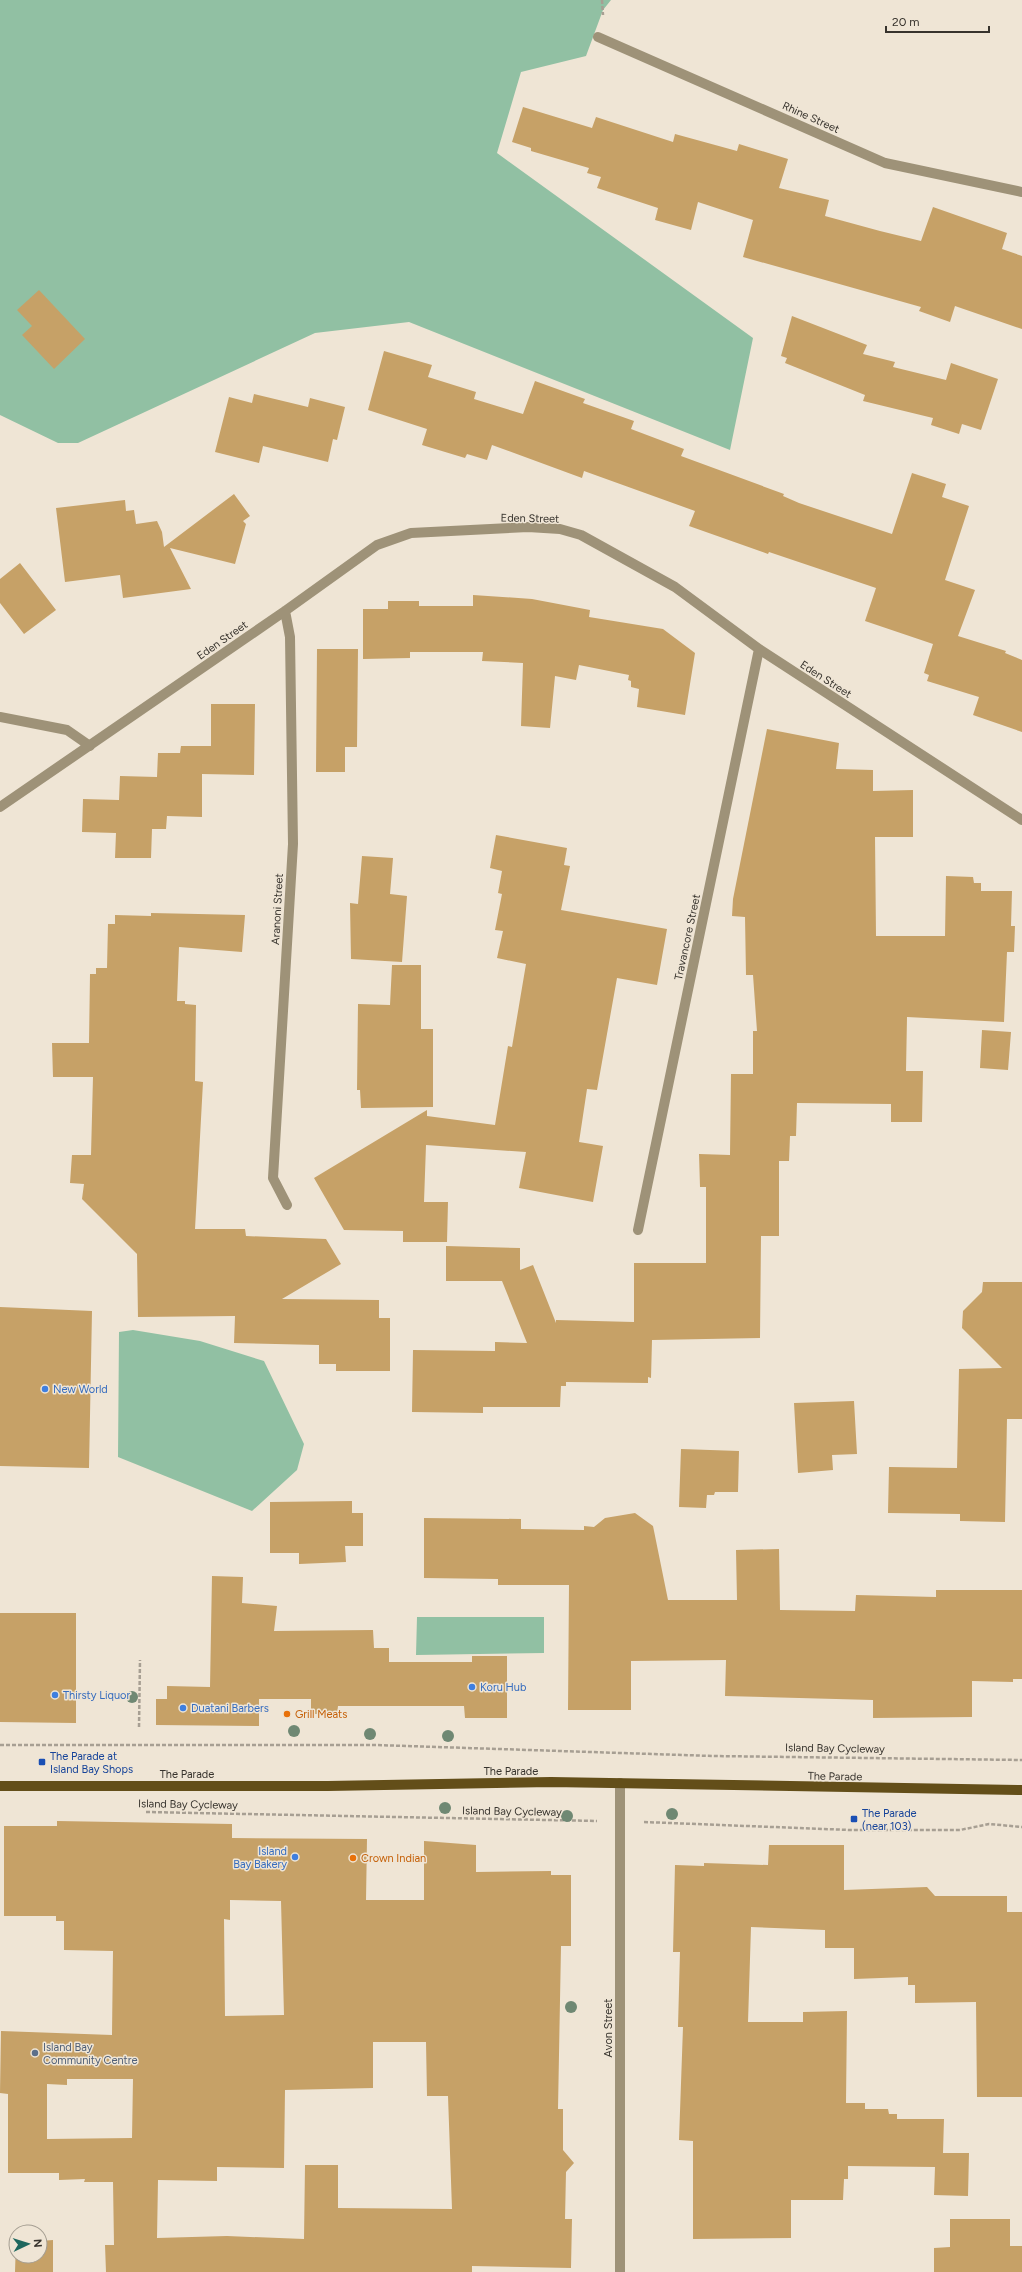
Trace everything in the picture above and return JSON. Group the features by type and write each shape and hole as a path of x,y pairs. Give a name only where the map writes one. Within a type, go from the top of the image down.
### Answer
{"main road":[{"name":"The Parade","path":"0,1786 620,1783 1022,1790"}],"street":[{"name":"Rhine Street","path":"598,38 886,163 1022,192"},
{"name":"Eden Street","path":"0,807 285,611 377,545 411,533 528,527 560,529 581,535 675,587 759,649 1022,820"},
{"name":"Aranoni Street","path":"285,611 290,637 293,844 273,1178 287,1205"},
{"name":"Travancore Street","path":"638,1230 759,649"},
{"path":"0,717 67,730 90,746"},
{"name":"Avon Street","path":"620,1783 620,2272"}],"path":[{"path":"139,1728 140,1660"},
{"name":"Island Bay Cycleway","path":"0,1744 376,1745 713,1756 1022,1760"},
{"name":"Island Bay Cycleway","path":"144,1812 620,1821 850,1830 960,1830 989,1824 1022,1826"}],"green space":[{"path":"0,0 611,0 603,10 586,56 521,72 497,153 753,338 730,450 409,322 315,333 78,443 58,443 0,415"},
{"path":"133,1330 200,1341 264,1361 304,1444 297,1470 252,1511 118,1457 119,1332"},
{"path":"417,1617 544,1617 544,1653 416,1655"}],"building":[{"path":"523,107 592,128 596,117 673,142 675,134 737,151 739,144 788,159 779,188 829,200 825,216 880,231 921,241 933,207 1007,233 1002,249 1022,256 1022,329 955,306 950,322 919,311 921,307 743,257 753,220 698,202 691,230 655,220 658,208 597,188 601,177 587,173 589,168 531,151 531,148 512,142"},
{"path":"39,290 85,339 54,369 22,335 32,326 17,310"},
{"path":"792,316 867,345 863,354 895,362 893,367 946,380 951,363 998,379 981,430 962,424 959,434 931,425 933,418 863,401 865,395 785,363 787,358 781,356"},
{"path":"384,351 432,365 428,377 476,392 474,399 523,414 535,381 585,399 583,403 634,421 631,429 684,449 681,456 784,494 783,496 799,503 892,534 912,473 946,484 942,497 969,506 945,580 975,590 958,636 1006,651 1005,653 1022,660 1022,732 973,715 979,697 927,681 929,675 924,673 933,644 865,621 876,588 769,552 768,554 689,526 695,511 584,471 582,478 492,445 487,460 467,454 465,458 422,445 427,429 368,410"},
{"path":"254,394 308,407 310,398 345,407 337,440 333,439 328,462 263,446 259,463 215,452 229,397 252,403"},
{"path":"234,494 250,516 243,521 246,524 235,564 170,548 191,589 123,598 120,575 65,582 56,508 125,500 126,511 134,510 136,524 157,521 162,532 164,547"},
{"path":"20,563 56,610 24,634 0,603 0,579"},
{"path":"473,595 532,599 590,610 589,617 663,629 695,653 685,715 637,707 639,689 631,687 631,681 628,680 629,675 579,665 576,680 555,676 550,728 521,726 523,663 482,661 483,652 410,652 410,658 363,659 363,609 388,609 388,601 419,601 419,606 473,606"},
{"path":"317,649 358,649 357,747 345,747 345,772 316,772"},
{"path":"211,704 255,704 254,775 202,774 202,817 167,816 166,829 152,829 151,858 115,858 116,833 82,832 83,799 119,800 120,776 157,777 158,753 180,753 181,746 211,746"},
{"path":"767,729 839,743 836,769 873,770 873,791 913,790 913,837 875,837 876,936 945,936 946,876 973,877 974,883 981,883 981,891 1012,891 1011,926 1015,926 1014,952 1007,952 1004,1022 907,1017 906,1071 923,1071 922,1122 891,1122 891,1104 797,1103 796,1136 790,1136 789,1161 779,1161 779,1236 761,1236 760,1338 652,1340 651,1378 648,1377 648,1383 566,1382 566,1386 561,1386 560,1407 483,1407 483,1413 412,1412 413,1350 495,1351 495,1342 527,1343 502,1281 446,1281 446,1246 520,1248 520,1270 533,1265 556,1323 556,1320 634,1322 634,1263 706,1263 706,1187 700,1187 699,1154 730,1155 731,1074 753,1074 753,1031 757,1031 753,975 746,975 745,917 732,916 733,899"},
{"path":"496,835 567,848 564,865 570,866 561,910 667,929 657,985 617,978 597,1090 587,1089 579,1142 603,1146 593,1202 519,1188 526,1152 426,1145 424,1202 448,1202 447,1242 403,1242 403,1231 344,1230 314,1178 427,1110 427,1116 495,1125 508,1046 512,1047 526,964 497,958 503,931 495,930 502,894 498,893 502,871 490,868"},
{"path":"362,856 393,858 390,894 407,896 402,962 351,959 350,903 358,904"},
{"path":"151,913 245,915 242,952 179,947 177,1001 185,1001 185,1004 196,1005 195,1081 203,1082 195,1229 245,1229 246,1236 326,1239 341,1264 282,1299 379,1300 379,1318 390,1318 390,1371 336,1371 336,1364 319,1364 319,1345 234,1343 235,1316 138,1317 137,1254 82,1199 84,1184 70,1183 72,1155 91,1155 93,1077 53,1077 52,1043 89,1043 90,974 96,974 96,968 107,968 108,924 115,924 115,915 151,916"},
{"path":"392,965 421,965 421,1029 433,1029 433,1107 361,1108 360,1090 357,1090 358,1004 390,1005"},
{"path":"982,1030 1011,1032 1008,1070 980,1068"},
{"path":"983,1282 1022,1282 1022,1419 1007,1419 1005,1522 960,1521 960,1514 888,1513 889,1467 957,1468 959,1369 1002,1368 962,1328 963,1311 982,1292"},
{"name":"New World","path":"0,1307 92,1311 89,1468 0,1466"},
{"path":"854,1401 857,1454 832,1455 833,1470 798,1473 794,1403"},
{"path":"681,1449 739,1451 738,1492 715,1492 714,1495 707,1495 706,1508 679,1507"},
{"path":"352,1501 352,1513 363,1513 363,1546 345,1546 346,1562 299,1564 299,1553 270,1553 270,1502"},
{"path":"635,1513 653,1526 668,1600 737,1600 736,1550 779,1549 780,1610 855,1611 856,1595 936,1597 936,1590 1022,1590 1022,1679 1013,1679 1013,1682 972,1681 972,1717 873,1718 873,1700 725,1696 726,1660 631,1661 631,1710 568,1710 569,1585 498,1585 498,1579 424,1578 424,1518 521,1519 521,1529 584,1530 584,1526 594,1527 605,1518"},
{"path":"212,1576 243,1577 242,1603 277,1606 274,1631 373,1630 374,1648 389,1648 389,1662 472,1662 472,1656 507,1656 507,1718 465,1718 464,1706 338,1706 337,1714 311,1714 311,1699 259,1699 259,1726 156,1725 156,1699 167,1699 167,1686 210,1687"},
{"path":"0,1613 76,1613 76,1723 0,1722"},
{"path":"57,1821 232,1824 232,1838 367,1839 366,1900 424,1900 424,1841 476,1845 476,1872 551,1871 551,1875 571,1875 571,1946 561,1946 558,2109 563,2109 563,2150 574,2163 566,2172 565,2219 572,2219 571,2268 472,2266 472,2272 106,2272 105,2245 114,2245 113,2182 84,2182 85,2179 59,2180 59,2173 8,2173 8,2094 0,2093 1,2031 112,2035 113,1951 64,1950 64,1921 56,1921 56,1916 4,1916 4,1826 57,1826","holes":["230,1900 281,1901 284,2015 225,2016 224,1919 230,1920","373,2042 426,2042 427,2096 448,2096 452,2209 338,2208 338,2165 305,2165 304,2239 227,2236 157,2238 158,2180 217,2181 217,2167 284,2168 285,2090 373,2088","67,2079 133,2079 132,2138 47,2139 47,2084 67,2085"]},
{"path":"769,1845 844,1845 844,1890 927,1887 935,1896 1007,1896 1007,1912 1022,1912 1022,2097 977,2097 976,2002 915,2003 915,1985 908,1985 908,1977 854,1979 854,1948 825,1948 825,1930 751,1927 748,2022 803,2022 803,2012 847,2011 846,2103 865,2103 865,2109 888,2109 889,2114 897,2114 897,2119 944,2119 943,2153 969,2153 968,2196 934,2195 935,2167 848,2166 848,2179 844,2179 843,2200 791,2200 791,2238 693,2239 693,2141 679,2140 683,2027 678,2027 680,1952 673,1952 675,1865 704,1866 704,1863 768,1865"},
{"path":"950,2219 1010,2219 1010,2246 1022,2246 1022,2272 934,2272 934,2248 950,2247"},
{"path":"48,2240 53,2240 53,2272 15,2272 15,2264 48,2264"}],"place":[{"name":"New World","path":"45,1389"},
{"name":"Koru Hub","path":"472,1687"},
{"name":"Thirsty Liquor","path":"55,1695"},
{"name":"Duatani Barbers","path":"183,1708"},
{"name":"Grill Meats","path":"287,1714"},
{"name":"The Parade at Island Bay Shops","path":"42,1762"},
{"name":"The Parade (near 103)","path":"854,1819"},
{"name":"Island Bay Bakery","path":"295,1857"},
{"name":"Crown Indian","path":"353,1858"},
{"name":"Island Bay Community Centre","path":"35,2053"}]}
